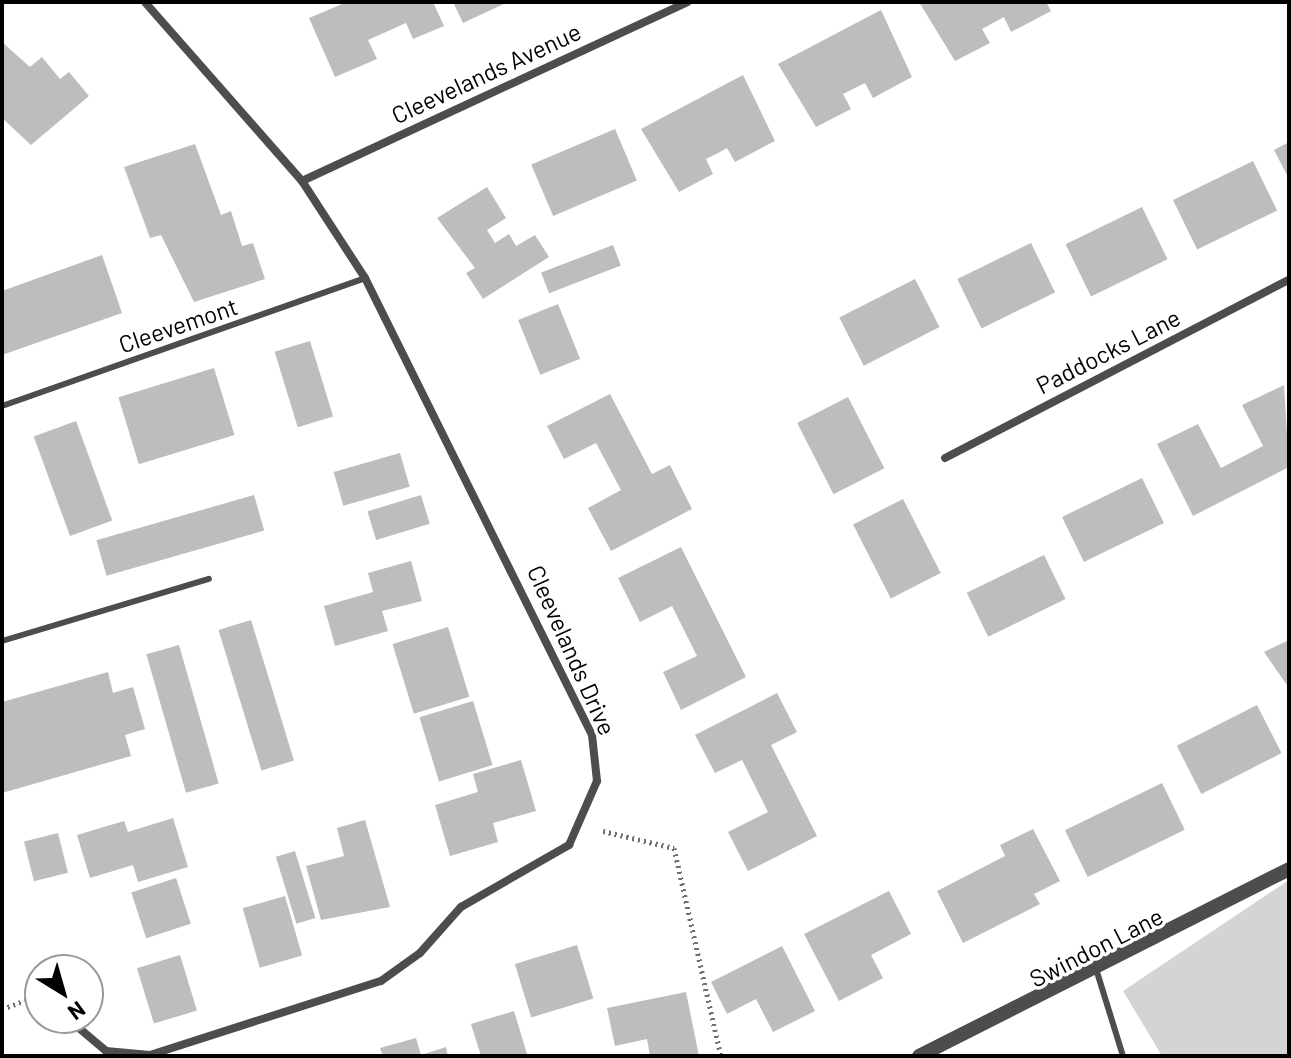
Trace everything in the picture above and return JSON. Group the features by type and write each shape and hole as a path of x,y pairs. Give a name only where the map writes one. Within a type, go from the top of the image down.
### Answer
{"street":[{"name":"Cleevelands Drive","path":"86,1034 106,1051 150,1055 358,992 402,969 461,907 552,860 583,826 597,781 592,735 365,278 302,181 145,2"},
{"name":"Cleevelands Avenue","path":"302,181 687,2"},
{"name":"Paddocks Lane","path":"945,458 1289,280"},
{"name":"Swindon Lane","path":"919,1056 1097,972 1289,869"}],"lane":[{"name":"Cleevemont","path":"2,406 365,278"},
{"path":"2,641 209,579"},
{"path":"1097,972 1123,1056"}],"path":[{"path":"583,826 674,848 721,1056"},
{"path":"2,1009 24,1001"}],"shaded area":[{"path":"1289,880 1289,1056 1162,1056 1123,991"}],"building":[{"path":"347,2 433,2 444,26 413,39 406,23 368,40 377,59 335,77 309,18"},
{"path":"453,2 508,2 463,23"},
{"path":"919,2 1046,2 1051,11 1011,32 1004,17 982,29 990,43 955,61"},
{"path":"881,10 912,77 873,98 865,83 843,94 851,109 816,127 778,64"},
{"path":"2,42 30,67 42,57 60,79 69,72 89,96 31,145 2,118"},
{"path":"743,75 775,141 735,162 727,148 706,159 713,174 679,192 641,129"},
{"path":"615,129 637,181 553,216 531,165"},
{"path":"1289,142 1289,179 1274,150"},
{"path":"195,144 221,215 231,211 242,246 253,243 265,279 194,302 161,235 150,238 124,167"},
{"path":"1253,161 1277,210 1197,249 1173,200"},
{"path":"487,187 506,218 487,230 495,243 509,234 516,246 535,235 549,257 483,299 466,273 475,268 437,218"},
{"path":"1142,207 1167,259 1091,296 1066,244"},
{"path":"1031,243 1055,292 981,328 957,279"},
{"path":"613,245 621,266 549,293 541,273"},
{"path":"102,255 122,313 2,355 2,291"},
{"path":"915,279 940,327 864,366 839,318"},
{"path":"558,304 580,359 540,375 518,320"},
{"path":"310,341 333,417 298,427 275,352"},
{"path":"214,368 234,435 139,464 118,397"},
{"path":"1284,385 1289,467 1193,516 1157,444 1198,424 1221,468 1263,446 1242,405"},
{"path":"610,394 652,474 670,465 692,509 611,551 588,508 621,490 596,443 564,459 547,426"},
{"path":"848,397 884,468 834,494 797,423"},
{"path":"76,421 112,521 70,536 34,436"},
{"path":"400,453 410,487 343,506 334,472"},
{"path":"1142,478 1164,523 1084,562 1062,517"},
{"path":"254,495 264,531 107,576 96,540"},
{"path":"421,495 430,524 376,540 367,511"},
{"path":"903,499 941,573 891,598 853,524"},
{"path":"681,547 746,677 681,710 663,672 697,656 672,606 640,622 618,578"},
{"path":"1044,555 1065,599 988,637 967,593"},
{"path":"411,561 422,601 382,611 388,631 335,646 324,606 373,592 368,573"},
{"path":"251,620 294,761 261,771 218,630"},
{"path":"448,627 469,697 414,714 393,644"},
{"path":"1289,640 1289,688 1264,652"},
{"path":"179,645 219,783 186,793 146,654"},
{"path":"108,672 113,693 133,687 145,729 125,735 131,756 2,793 2,702"},
{"path":"777,693 797,732 771,745 817,836 748,871 728,832 768,812 742,760 715,773 695,735"},
{"path":"473,701 493,765 439,781 419,717"},
{"path":"1257,705 1282,753 1201,794 1177,746"},
{"path":"521,760 536,811 493,823 498,842 450,856 435,805 478,792 473,774"},
{"path":"1162,783 1185,830 1088,877 1065,830"},
{"path":"173,818 188,867 138,882 133,865 90,878 77,835 124,821 128,832"},
{"path":"365,820 390,907 321,920 306,866 344,856 337,828"},
{"path":"1033,829 1060,881 1034,894 1040,904 963,943 937,891 1005,856 1000,845"},
{"path":"58,833 68,873 34,881 24,841"},
{"path":"295,851 315,918 296,924 276,857"},
{"path":"176,878 191,924 146,938 131,893"},
{"path":"889,891 911,934 871,955 883,978 839,1001 804,934"},
{"path":"285,896 302,956 260,968 243,908"},
{"path":"577,945 593,999 531,1018 515,964"},
{"path":"782,946 815,1011 773,1032 756,999 727,1014 711,982"},
{"path":"180,955 197,1010 154,1024 137,968"},
{"path":"686,992 699,1056 650,1056 647,1039 615,1046 607,1008"},
{"path":"514,1011 527,1054 481,1056 471,1024"},
{"path":"416,1038 421,1055 446,1047 448,1056 383,1056 380,1048"}]}
